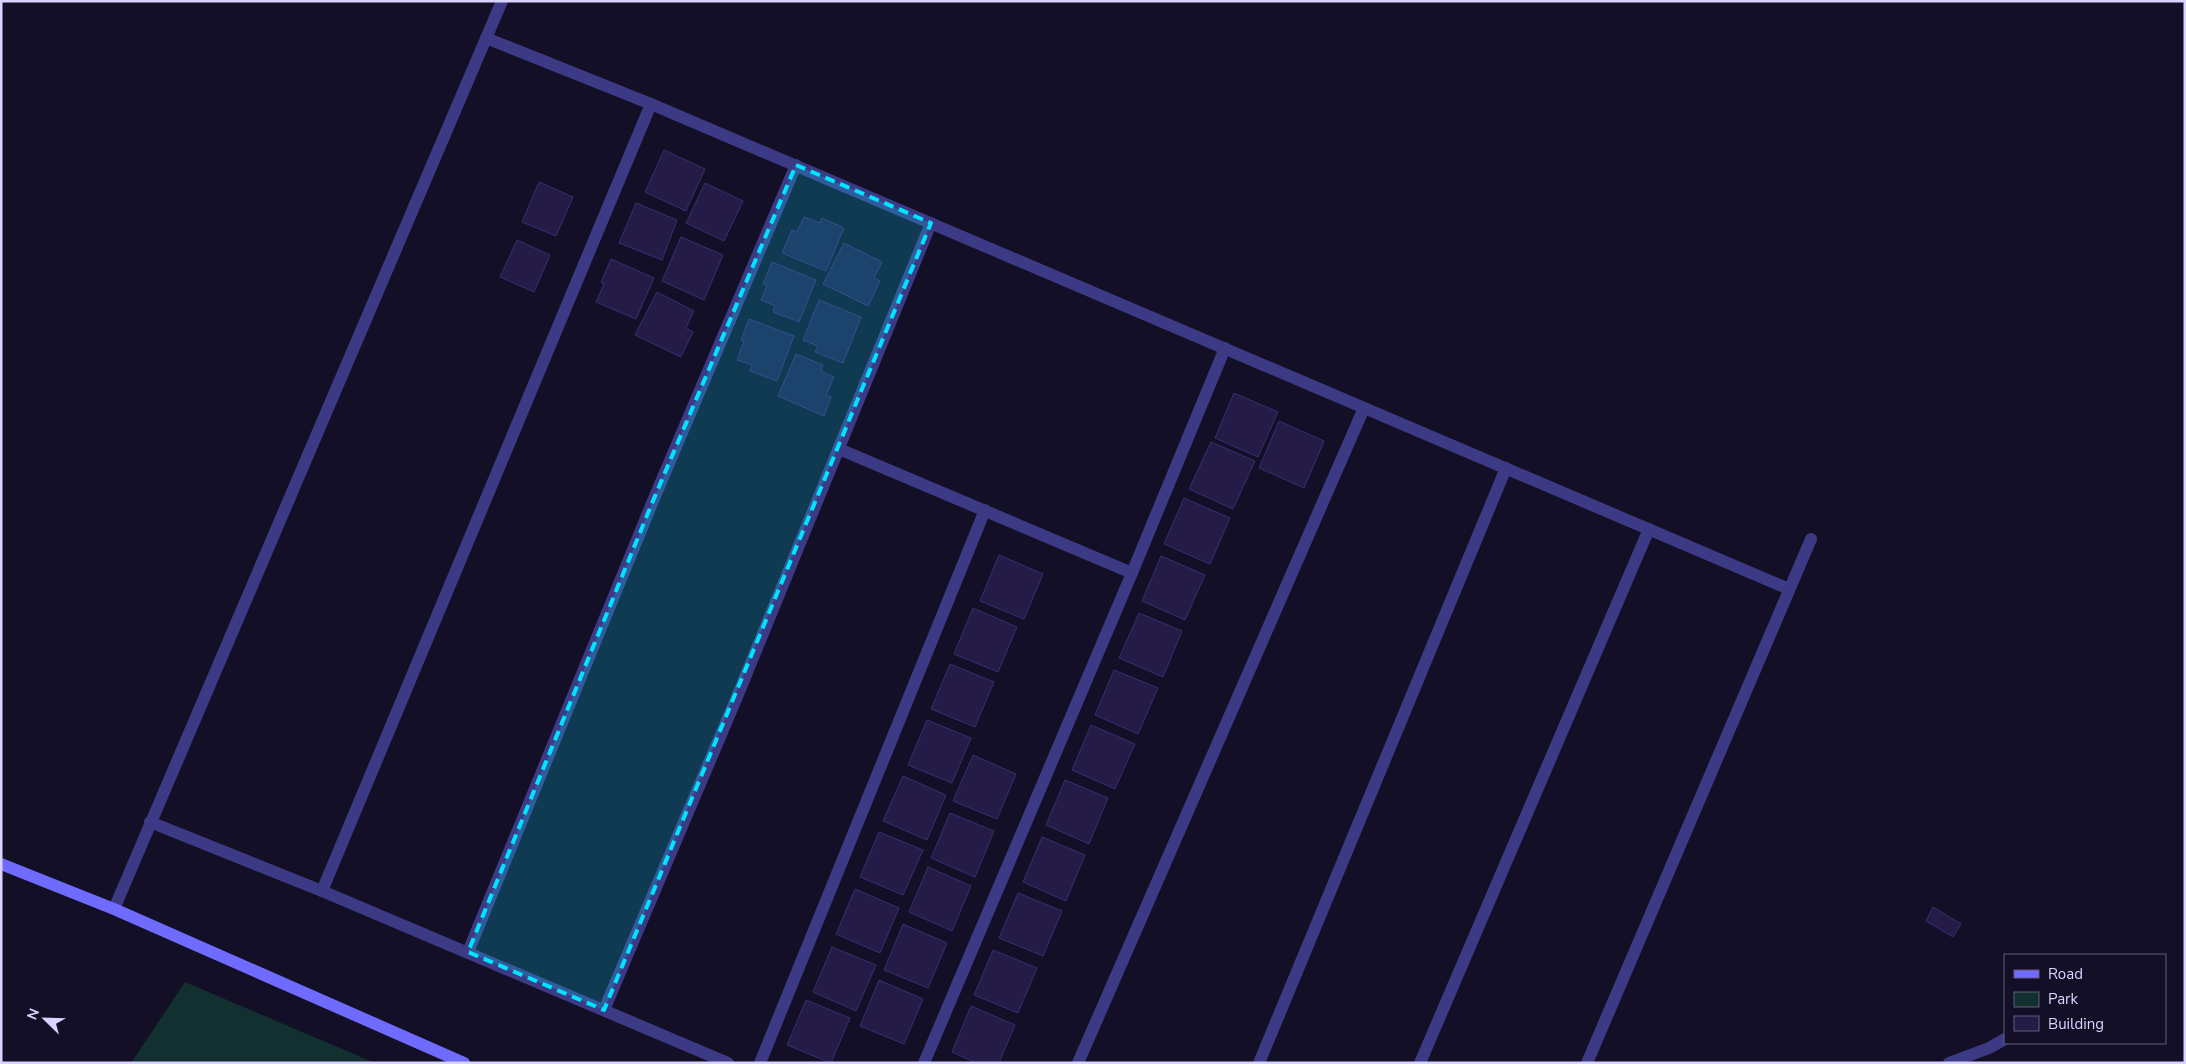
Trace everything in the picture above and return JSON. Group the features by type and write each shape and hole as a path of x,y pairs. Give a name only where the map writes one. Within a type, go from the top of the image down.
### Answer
{"street":[{"path":"114,909 502,1"},
{"path":"486,38 651,104 1789,589"},
{"path":"322,891 651,104"},
{"path":"468,952 654,496 796,166"},
{"path":"604,1010 733,706 931,223"},
{"path":"924,1063 1132,573 1225,348"},
{"path":"1078,1063 1364,408"},
{"path":"838,449 1132,573"},
{"path":"1259,1063 1506,468"},
{"path":"760,1063 985,510"},
{"path":"1420,1063 1649,529"},
{"path":"1587,1063 1811,539"},
{"path":"150,822 322,891 727,1063"},
{"path":"1,864 114,909 464,1063"},
{"path":"1949,1063 1988,1048 2004,1040"}],"highlighted area":[{"path":"796,165 931,223 604,1010 468,952 655,496"}],"green space":[{"path":"185,982 375,1063 131,1063"}],"building":[{"path":"664,150 705,169 686,211 645,192"},
{"path":"539,182 573,197 556,236 522,222"},
{"path":"705,183 743,201 724,241 686,223"},
{"path":"636,203 677,220 662,260 619,243"},
{"path":"804,217 820,223 822,218 844,228 826,271 782,253 792,230 797,232"},
{"path":"681,237 723,255 704,300 662,281"},
{"path":"517,240 550,255 534,292 500,277"},
{"path":"844,243 882,262 874,278 880,281 868,306 823,284"},
{"path":"611,259 654,278 636,319 596,302 604,284 601,282"},
{"path":"772,262 816,280 799,322 773,312 775,306 761,300 767,286 763,284"},
{"path":"657,292 694,311 686,328 693,332 681,357 635,335"},
{"path":"819,300 861,317 843,363 815,352 818,346 803,340"},
{"path":"749,319 794,336 777,381 750,371 752,365 737,360 744,341 741,340"},
{"path":"796,354 823,365 821,371 834,377 826,395 831,397 824,416 778,396"},
{"path":"1234,393 1278,412 1258,457 1215,438"},
{"path":"1279,421 1324,441 1304,488 1259,468"},
{"path":"1211,442 1255,461 1233,509 1189,489"},
{"path":"1184,498 1230,518 1210,564 1164,544"},
{"path":"999,555 1043,574 1024,619 980,601"},
{"path":"1161,556 1205,575 1185,620 1142,601"},
{"path":"973,608 1017,627 998,672 954,654"},
{"path":"1139,613 1182,631 1163,677 1119,658"},
{"path":"950,664 994,682 975,727 931,709"},
{"path":"1114,670 1158,688 1138,734 1095,715"},
{"path":"927,720 971,738 952,783 908,765"},
{"path":"1091,725 1135,744 1115,789 1072,770"},
{"path":"973,755 1016,774 997,819 953,801"},
{"path":"903,776 946,795 927,840 883,821"},
{"path":"1065,780 1108,798 1089,844 1046,825"},
{"path":"950,813 994,831 975,877 931,858"},
{"path":"879,832 923,850 903,895 860,877"},
{"path":"1042,837 1085,855 1066,901 1023,882"},
{"path":"928,867 971,886 952,931 909,912"},
{"path":"855,889 899,908 880,953 836,934"},
{"path":"1018,893 1062,911 1043,956 999,938"},
{"path":"1933,907 1961,924 1953,937 1926,921"},
{"path":"903,924 947,943 928,988 884,970"},
{"path":"832,947 876,965 856,1011 813,992"},
{"path":"993,950 1037,968 1018,1013 974,995"},
{"path":"879,980 923,999 904,1044 860,1026"},
{"path":"806,1000 850,1018 831,1063 787,1045"},
{"path":"971,1006 1015,1025 999,1063 976,1063 952,1052"}]}
